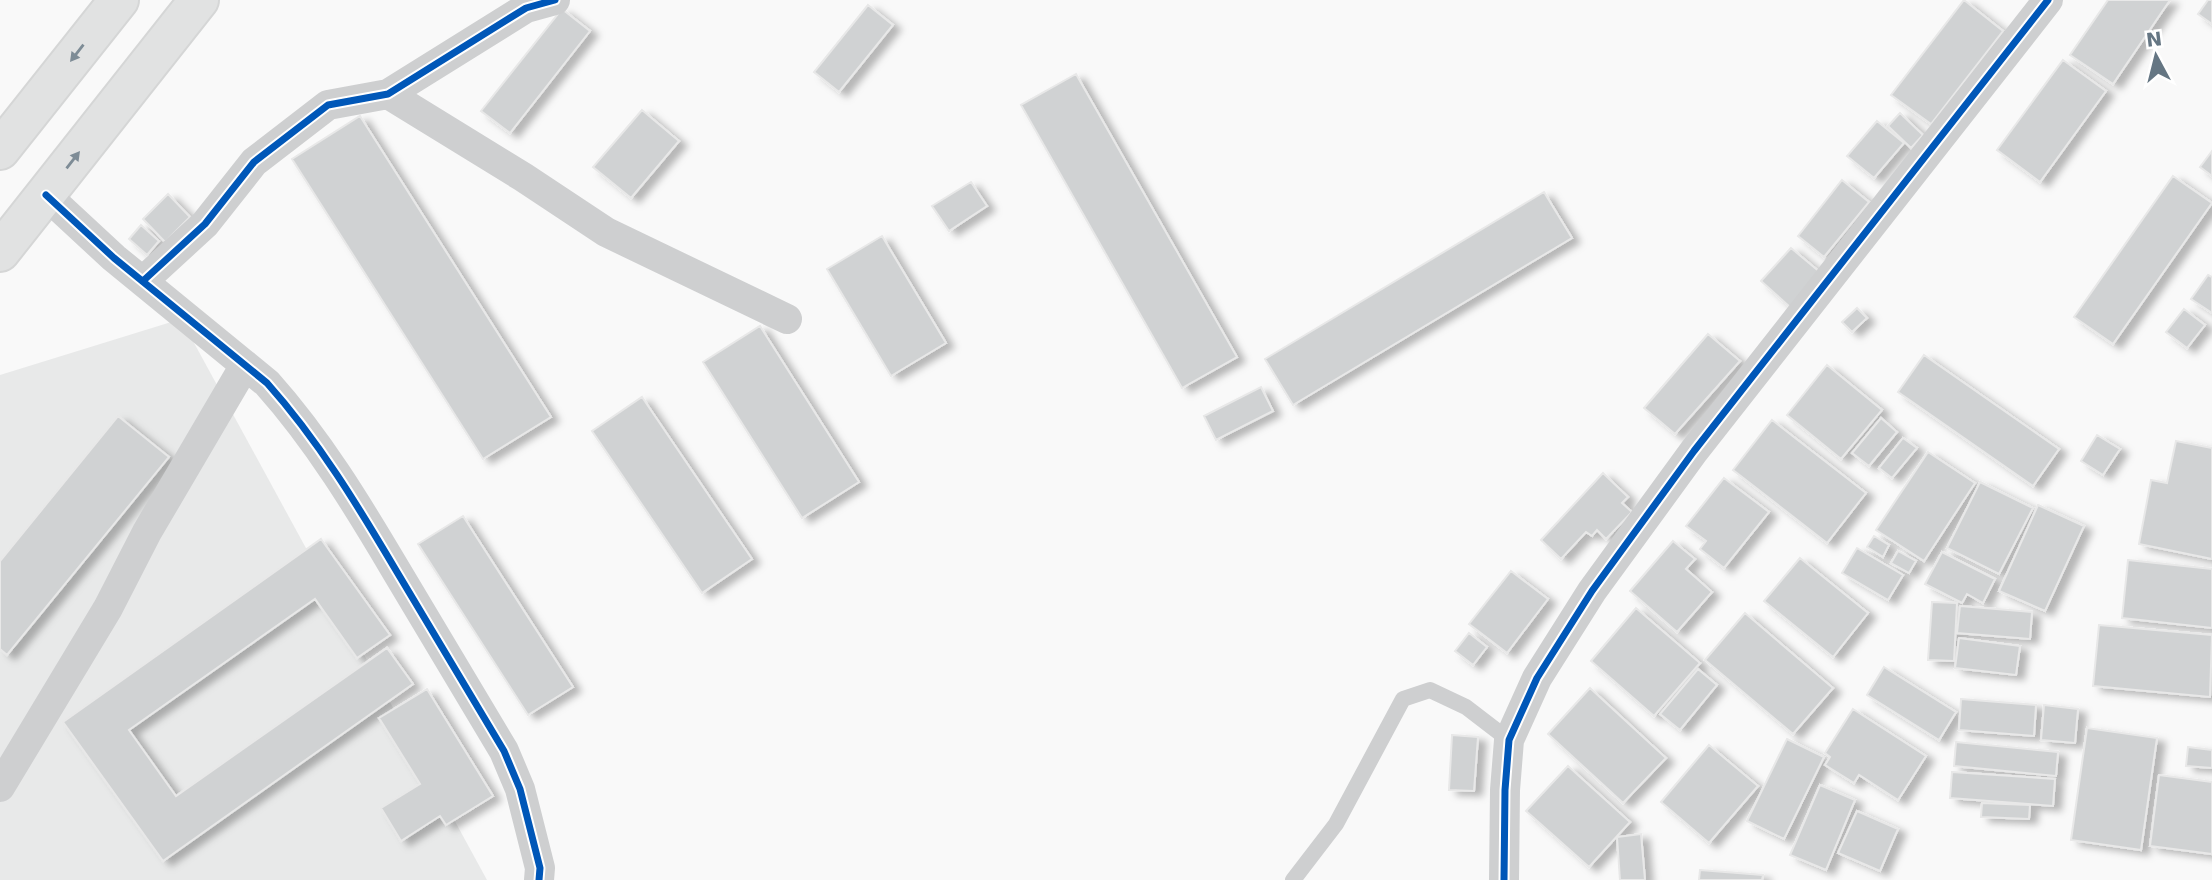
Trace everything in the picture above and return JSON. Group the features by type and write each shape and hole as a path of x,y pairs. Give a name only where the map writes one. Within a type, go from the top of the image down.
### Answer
{"highway":[{"path":"0,150 119,0"},
{"path":"0,251 200,0"}],"street":[{"path":"144,281 205,224 254,162 328,105 388,94 526,8 555,0"},
{"path":"1504,880 1505,790 1509,740 1537,678 1592,591 1694,451 2048,0"},
{"path":"388,94 606,232 787,319"},
{"path":"46,195 114,258 267,383 288,406 326,458 375,534 504,751 520,789 540,868 538,880"},
{"path":"0,787 108,608 146,532 245,365"}],"lane":[{"path":"1293,880 1336,824 1403,699 1430,690 1466,708 1509,740"}],"shaded area":[{"path":"181,319 487,880 0,880 0,375"}],"building":[{"path":"1964,0 2003,31 1931,124 1891,95"},
{"path":"2108,0 2170,0 2113,84 2070,55"},
{"path":"2208,0 2212,0 2212,24 2198,14"},
{"path":"868,5 893,25 839,92 814,72"},
{"path":"562,9 590,31 510,133 481,111"},
{"path":"2063,60 2106,91 2040,182 1997,150"},
{"path":"1076,74 1237,357 1182,388 1021,105"},
{"path":"642,110 679,141 631,198 593,167"},
{"path":"1900,113 1923,135 1911,148 1888,126"},
{"path":"360,116 551,417 483,459 292,159"},
{"path":"1877,121 1904,143 1874,178 1847,156"},
{"path":"2212,151 2212,176 2200,167"},
{"path":"2173,176 2212,203 2113,344 2074,317"},
{"path":"1842,180 1869,202 1824,257 1798,236"},
{"path":"971,182 987,206 949,231 932,206"},
{"path":"1544,192 1572,238 1293,405 1265,359"},
{"path":"168,194 190,217 165,242 143,219"},
{"path":"141,225 159,241 147,255 129,239"},
{"path":"882,236 946,343 891,376 827,269"},
{"path":"1791,248 1821,273 1791,308 1761,281"},
{"path":"2208,275 2212,277 2212,313 2191,299"},
{"path":"1857,308 1867,318 1852,332 1842,322"},
{"path":"2184,309 2205,325 2187,348 2166,332"},
{"path":"760,326 859,482 802,518 703,362"},
{"path":"1708,334 1740,361 1675,434 1644,408"},
{"path":"1924,355 2059,449 2033,486 1898,392"},
{"path":"1827,365 1882,410 1841,459 1787,415"},
{"path":"1261,387 1273,411 1216,440 1204,416"},
{"path":"642,397 752,559 702,593 592,431"},
{"path":"118,416 169,457 7,655 0,649 0,561"},
{"path":"1881,418 1897,432 1869,466 1852,453"},
{"path":"1772,420 1866,493 1827,543 1733,470"},
{"path":"2097,435 2120,449 2103,475 2081,461"},
{"path":"1903,438 1917,448 1892,478 1879,468"},
{"path":"2176,441 2212,448 2212,559 2139,544 2151,480 2167,483"},
{"path":"1928,452 1975,483 1924,561 1876,530"},
{"path":"1603,473 1628,497 1622,503 1632,512 1606,539 1597,530 1592,536 1586,532 1561,559 1541,540"},
{"path":"1724,478 1769,512 1724,568 1700,549 1706,541 1686,526"},
{"path":"1980,482 2033,508 1999,574 1947,548"},
{"path":"2038,505 2084,526 2045,611 1999,591"},
{"path":"463,516 573,687 528,715 418,544"},
{"path":"1874,536 1889,545 1883,557 1867,547"},
{"path":"321,539 390,635 357,658 315,599 129,730 176,796 387,648 413,684 163,861 63,722"},
{"path":"1673,541 1695,559 1686,569 1712,592 1677,632 1630,591"},
{"path":"1857,548 1903,575 1888,600 1842,573"},
{"path":"1898,551 1916,561 1909,573 1891,563"},
{"path":"1942,552 1995,579 1983,603 1967,594 1962,603 1925,584"},
{"path":"1800,558 1868,613 1833,657 1764,601"},
{"path":"2128,560 2212,569 2212,628 2122,618"},
{"path":"1511,571 1548,599 1507,653 1469,624"},
{"path":"1932,602 1957,603 1954,661 1928,660"},
{"path":"1960,606 2032,612 2030,639 1957,633"},
{"path":"1636,608 1700,663 1654,716 1591,661"},
{"path":"1745,613 1833,688 1793,734 1705,660"},
{"path":"2099,625 2212,635 2210,697 2093,686"},
{"path":"1469,633 1487,647 1473,665 1455,651"},
{"path":"1959,638 2020,646 2016,675 1955,668"},
{"path":"1884,667 1956,712 1939,740 1867,695"},
{"path":"1698,669 1717,685 1680,730 1660,714"},
{"path":"1590,688 1666,758 1623,803 1548,734"},
{"path":"427,689 493,796 446,825 440,816 401,841 381,808 420,784 379,718"},
{"path":"1961,699 2036,705 2034,736 1959,730"},
{"path":"2044,705 2078,709 2075,743 2041,740"},
{"path":"1853,709 1926,756 1898,800 1859,775 1854,783 1825,765 1830,757 1825,753"},
{"path":"2087,728 2157,738 2141,850 2071,840"},
{"path":"1452,735 1478,737 1474,791 1449,790"},
{"path":"1787,739 1824,757 1784,839 1747,821"},
{"path":"1956,742 2058,752 2056,776 1954,766"},
{"path":"1709,745 1758,786 1709,843 1661,802"},
{"path":"2188,747 2212,750 2212,768 2186,766"},
{"path":"1568,766 1630,822 1589,867 1526,811"},
{"path":"1952,772 2055,779 2053,806 1950,798"},
{"path":"2159,775 2212,782 2212,854 2150,846"},
{"path":"1820,785 1855,800 1826,870 1790,855"},
{"path":"1982,803 2030,805 2029,819 1981,817"},
{"path":"1857,811 1898,829 1880,871 1838,853"},
{"path":"1641,834 1645,880 1620,880 1617,837"},
{"path":"1700,870 1763,875 1762,880 1699,880"}],"cycle path":[{"path":"143,281 205,224 254,162 328,105 388,94 526,8 555,0"},
{"path":"1504,880 1505,790 1509,740 1537,678 1592,591 1694,451 2048,0"},
{"path":"46,195 114,258 267,383 320,450 504,751 520,789 540,868 539,880"}]}
